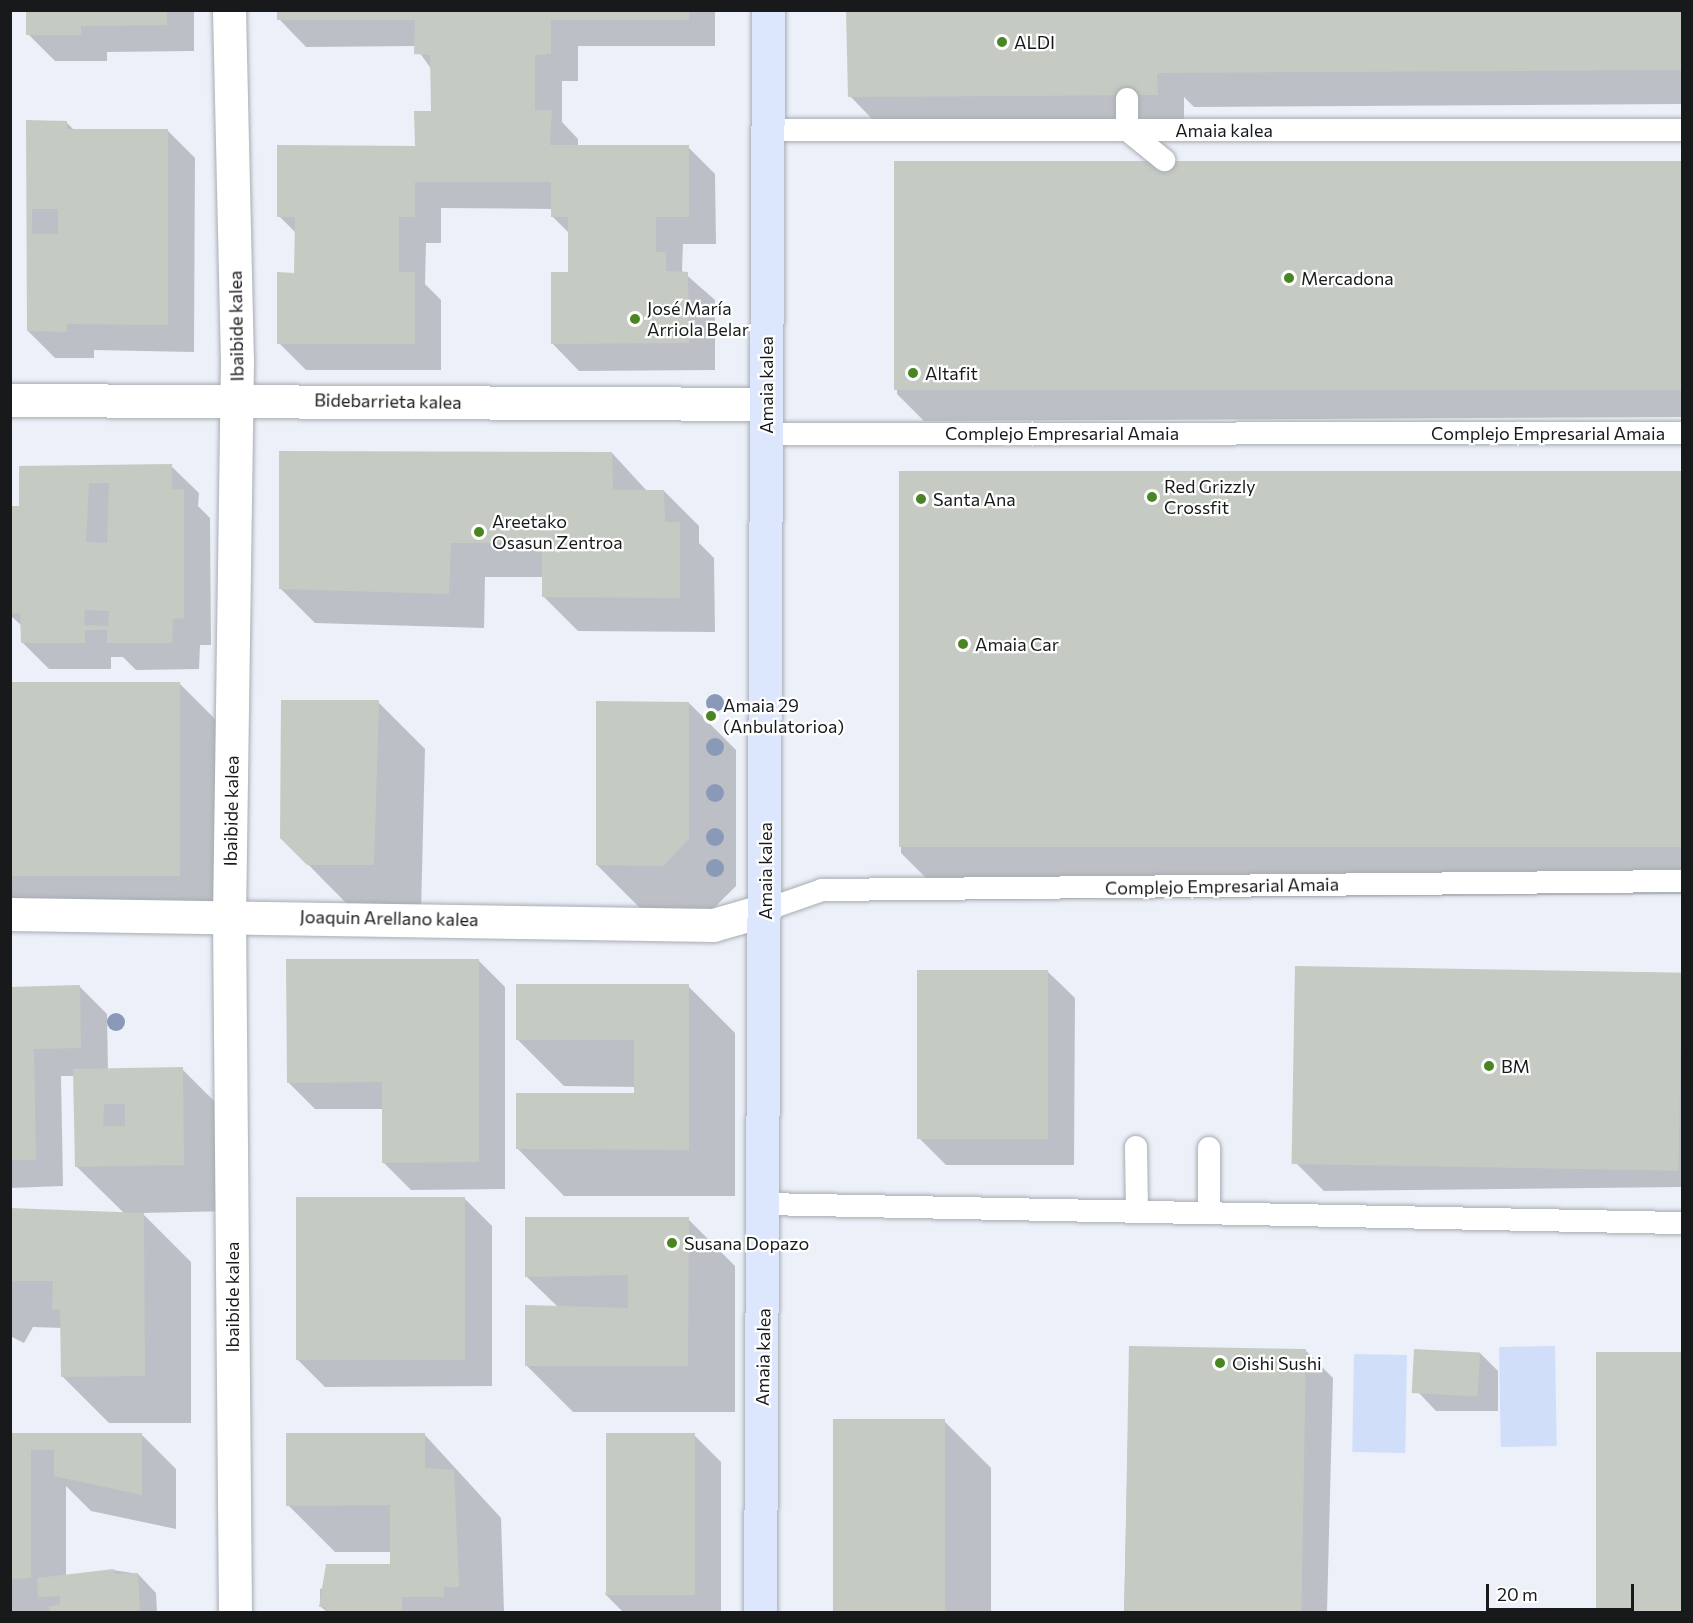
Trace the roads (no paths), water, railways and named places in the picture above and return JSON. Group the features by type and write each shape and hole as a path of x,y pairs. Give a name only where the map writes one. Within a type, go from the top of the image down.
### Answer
{"street":[{"name":"Ibaibide kalea","path":"229,10 237,399 229,915 235,1612"},
{"name":"Amaia kalea","path":"760,1612 764,1204 768,10"},
{"name":"Bidebarrieta kalea","path":"10,400 237,399 766,419"},
{"name":"Joaquin Arellano kalea","path":"10,914 229,915 713,925 765,910"}],"lane":[{"path":"1127,99 1126,130 1164,160"},
{"name":"Amaia kalea","path":"766,130 1683,130"},
{"name":"Complejo Empresarial Amaia","path":"766,419 1683,433"},
{"name":"Complejo Empresarial Amaia","path":"765,910 822,890 1683,881"},
{"path":"1136,1147 1137,1209"},
{"path":"1209,1148 1209,1210"},
{"path":"764,1204 1209,1210 1683,1223"}],"place":[{"name":"ALDI","path":"1002,42"},
{"name":"Mercadona","path":"1289,278"},
{"name":"José María Arriola Belar","path":"635,319"},
{"name":"Altafit","path":"913,373"},
{"name":"Red Grizzly Crossfit","path":"1152,497"},
{"name":"Santa Ana","path":"921,499"},
{"name":"Areetako Osasun Zentroa","path":"479,532"},
{"name":"Amaia Car","path":"963,644"},
{"name":"Amaia 29 (Anbulatorioa)","path":"711,716"},
{"name":"BM","path":"1489,1066"},
{"name":"Susana Dopazo","path":"672,1243"},
{"name":"Oishi Sushi","path":"1220,1363"}]}
